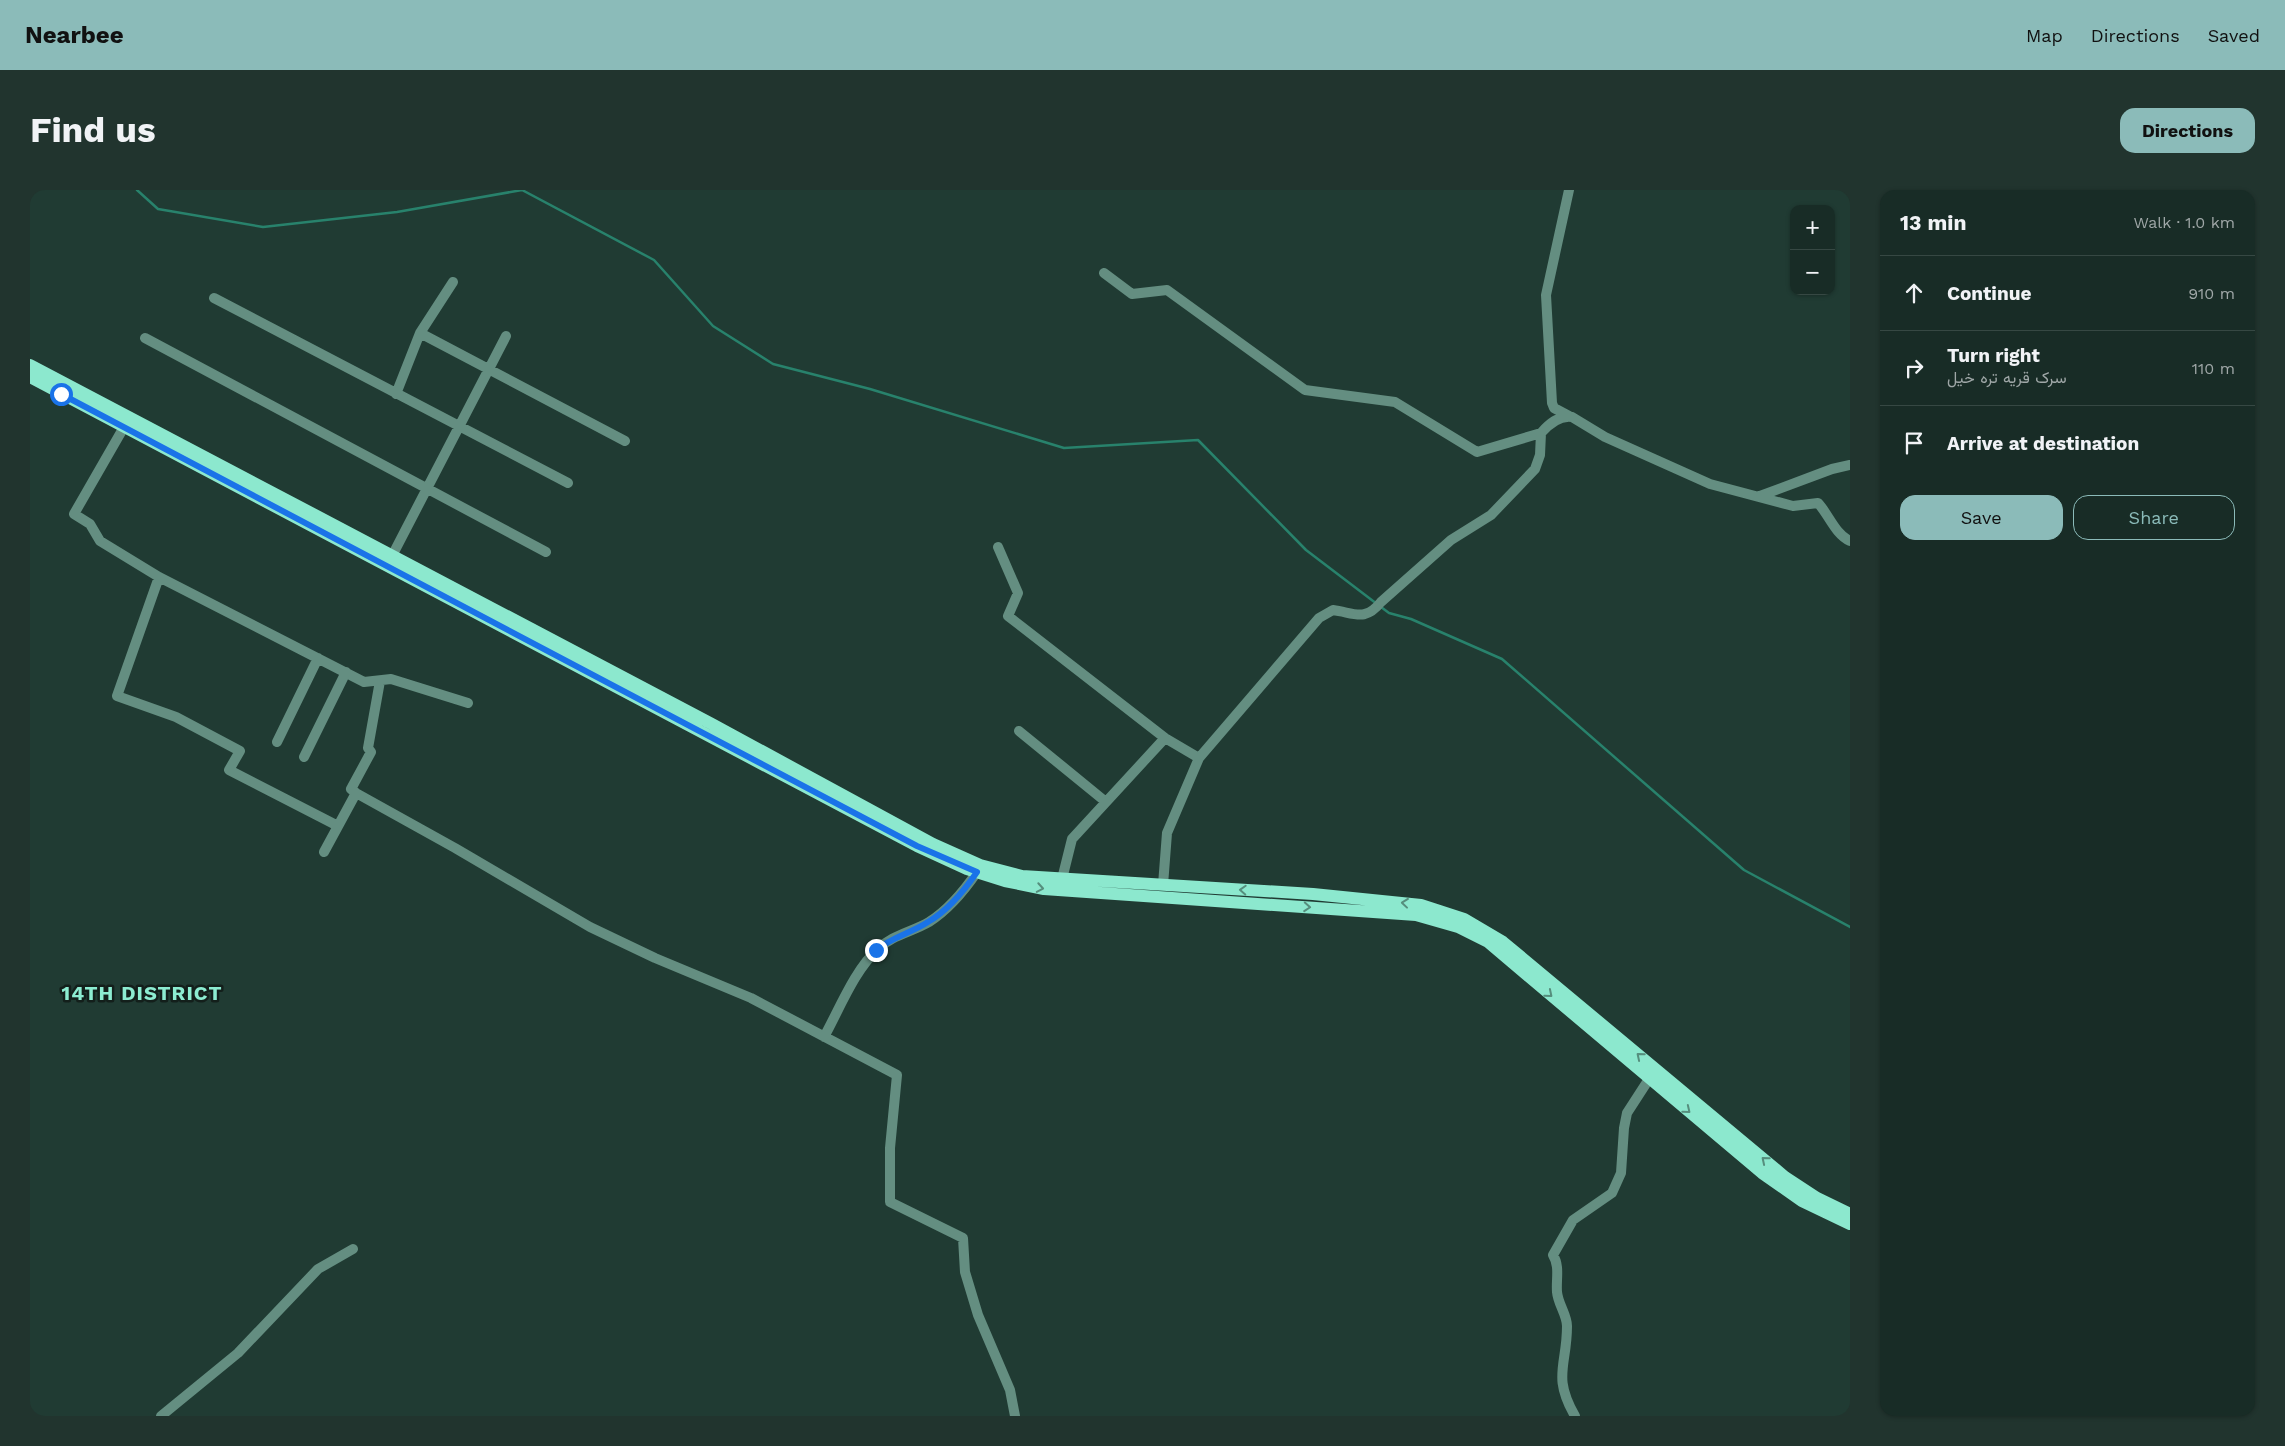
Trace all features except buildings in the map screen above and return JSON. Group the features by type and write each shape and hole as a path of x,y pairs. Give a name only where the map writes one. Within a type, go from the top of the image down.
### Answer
{"main road":[{"path":"30,365 695,714 933,844 980,864 1022,876 1062,880 1313,894 1421,905 1464,919 1503,942 1762,1173 1802,1201 1850,1224"},
{"path":"30,377 909,842 977,872 1044,889 1416,915 1458,926 1488,942 1653,1075 1785,1177 1817,1198 1850,1214"}],"street":[{"path":"1569,190 1546,295 1552,403 1554,408 1605,437 1710,484 1793,506 1818,503 1826,511 1840,535 1850,541"},
{"path":"1104,273 1132,294 1167,290 1305,390 1395,402 1477,452 1541,434 1550,423 1569,416"},
{"path":"396,394 420,333 453,282"},
{"path":"214,298 568,483"},
{"path":"420,333 625,441"},
{"path":"392,556 506,336"},
{"path":"146,338 546,552"},
{"path":"124,427 74,514 90,524 100,541 159,577 364,682 391,679 468,704"},
{"path":"1162,885 1167,833 1199,758 1320,618 1333,610 1364,616 1451,540 1490,515 1535,469 1540,454 1541,434"},
{"path":"1760,496 1832,469 1850,465"},
{"path":"998,547 1018,593 1008,616 1166,738 1199,758"},
{"path":"159,577 117,696 176,716 240,751 229,770 338,826"},
{"path":"277,742 318,658"},
{"path":"304,757 346,672"},
{"path":"380,681 368,748 371,752 351,789 356,793 590,927 655,958 751,998 897,1075 890,1148 890,1202 963,1238 965,1272 978,1315 1010,1390 1015,1416"},
{"path":"1019,731 1106,802"},
{"path":"1062,880 1072,839 1166,738"},
{"path":"324,852 356,793"},
{"path":"824,1037 855,981 876,950 886,941 928,922 958,896 977,872"},
{"path":"1576,1416 1566,1399 1561,1373 1567,1324 1557,1294 1557,1261 1553,1255 1573,1220 1612,1193 1621,1173 1627,1113 1653,1075"},
{"path":"161,1416 238,1353 318,1269 353,1249"}],"waterway":[{"path":"137,190 158,209 263,227 397,212 522,190 654,260 713,326 773,364 870,389 1064,448 1198,440 1306,550 1377,604"},
{"path":"1381,607 1389,613 1411,619 1502,659 1744,870 1850,927"}],"district":[{"name":"14TH DISTRICT","path":"142,993"}],"route":[{"path":"61,394 917,846 977,872 944,910 928,922 886,941 876,950"}]}
